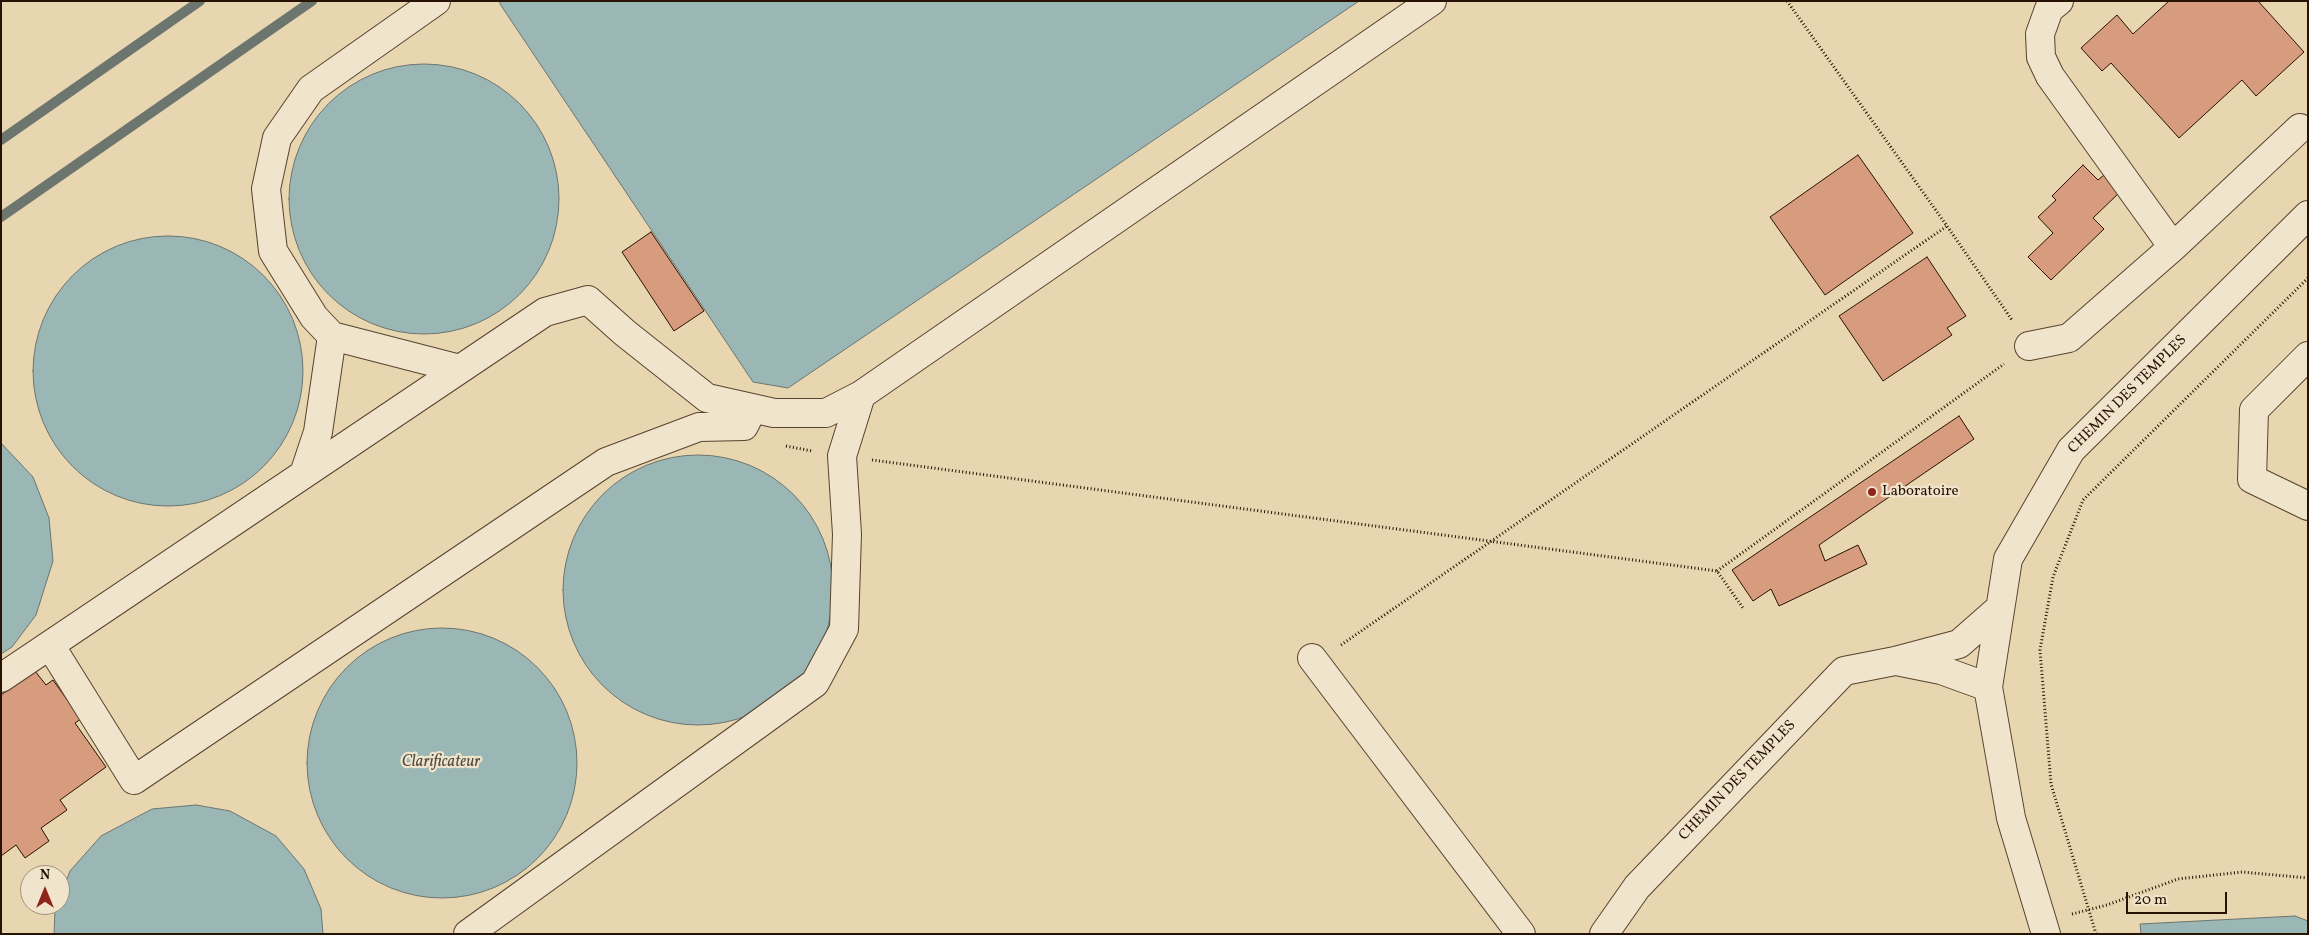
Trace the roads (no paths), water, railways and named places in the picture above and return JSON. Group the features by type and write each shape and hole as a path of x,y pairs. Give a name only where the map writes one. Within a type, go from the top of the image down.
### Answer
{"street":[{"path":"436,1 311,89 277,138 266,189 273,250 314,317 332,336 460,369"},
{"path":"1,678 545,312 588,300 707,398 763,411 826,413 861,395 1432,1"},
{"path":"2059,1 2049,8 2040,34 2041,57 2050,76 2174,247"},
{"path":"2029,346 2069,338 2174,247 2300,128"},
{"name":"CHEMIN DES TEMPLES","path":"1894,661 1941,670 1988,687 2008,559 2071,450 2308,215"},
{"path":"304,474 318,432 332,336"},
{"path":"2308,356 2254,410 2252,479 2308,506"},
{"path":"468,934 815,682 844,629 847,534 842,456 861,395"},
{"path":"50,645 134,780 606,462 699,427 744,426 763,411"},
{"name":"CHEMIN DES TEMPLES","path":"1604,934 1637,887 1844,671 1894,661 1958,644 2000,608"},
{"path":"1313,661 1521,934"},
{"path":"1988,687 2011,818 2046,934"}],"water":[{"path":"500,1 1359,1 788,388 753,382 500,4"},
{"path":"424,64 450,66 476,74 499,87 520,103 536,124 549,147 557,173 559,199 557,225 549,251 536,274 520,295 499,311 476,324 450,332 424,334 398,332 372,324 349,311 328,295 312,274 299,251 291,225 289,199 291,173 299,147 312,124 328,103 349,87 372,74 398,66"},
{"path":"181,236 220,246 254,266 264,275 273,285 293,319 301,345 303,371 301,397 293,423 273,457 264,467 254,476 220,496 181,506 155,506 116,496 104,490 82,476 63,457 43,423 35,397 33,358 43,319 49,307 63,285 82,266 116,246 142,238"},
{"path":"1,443 33,477 49,518 53,561 36,615 12,647 1,654"},
{"path":"685,455 711,455 750,465 773,478 794,494 810,515 823,538 831,564 833,590 831,616 823,642 810,665 794,686 773,702 750,715 711,725 685,725 646,715 623,702 602,686 586,665 573,642 563,603 563,577 573,538 586,515 602,494 623,478 646,465"},
{"name":"Clarificateur","path":"455,628 494,638 528,658 538,667 547,677 567,711 575,737 577,763 575,789 567,815 547,849 538,859 528,868 494,888 455,898 429,898 390,888 378,882 356,868 337,849 317,815 309,789 307,750 317,711 323,699 337,677 356,658 390,638 416,630"},
{"path":"196,805 230,811 276,836 304,869 321,909 323,934 54,934 55,915 70,915 70,871 101,836 152,809"},
{"path":"2295,916 2308,921 2308,934 2141,934 2140,924"}],"waterway":[{"path":"1,140 200,1"},
{"path":"1,217 312,1"}],"place":[{"name":"Laboratoire","path":"1872,492"}]}
